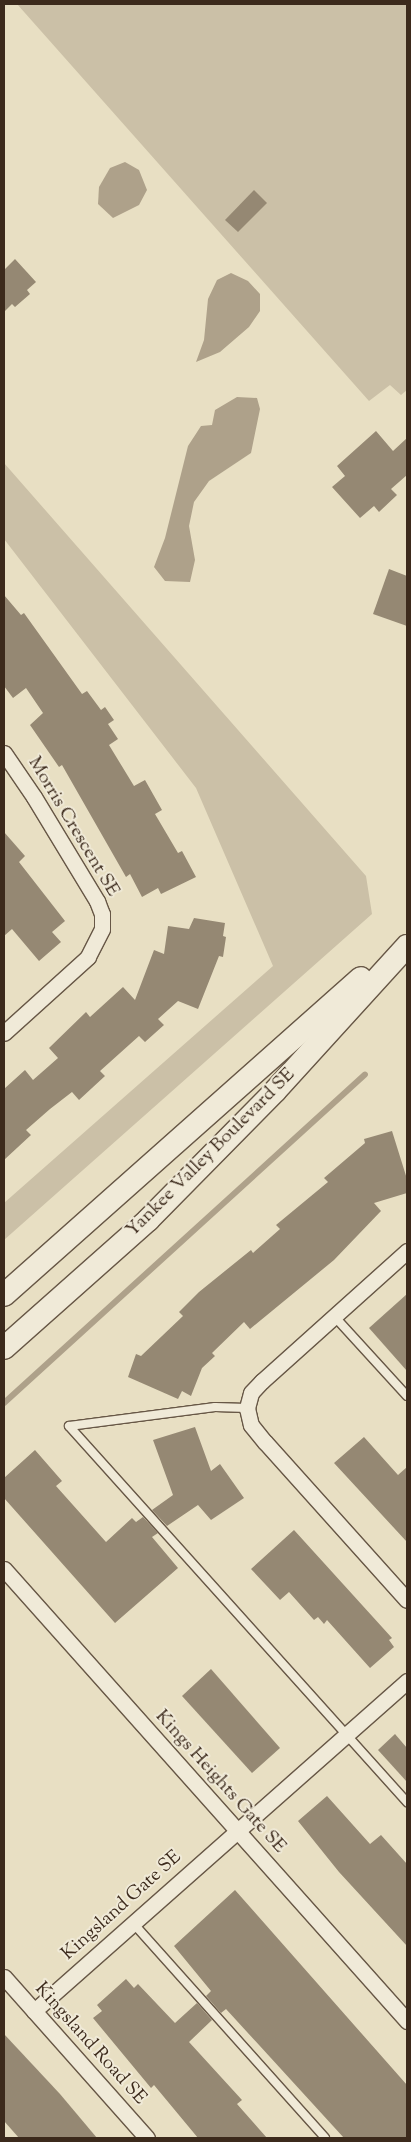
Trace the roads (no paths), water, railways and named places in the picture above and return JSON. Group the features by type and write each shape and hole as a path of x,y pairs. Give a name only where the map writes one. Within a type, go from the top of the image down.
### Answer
{"street":[{"name":"Morris Crescent SE","path":"4,753 34,797 97,901 102,914 102,929 88,957 4,1033"},
{"name":"Yankee Valley Boulevard SE","path":"4,1295 407,938"},
{"name":"Yankee Valley Boulevard SE","path":"4,1348 148,1220 275,1091 407,946"},
{"path":"407,1251 262,1381 251,1393 247,1408 251,1425 265,1442 407,1600"},
{"name":"Kings Heights Gate SE","path":"4,1570 407,2021"},
{"name":"Kingsland Gate SE","path":"34,2011 407,1681"},
{"name":"Kingsland Road SE","path":"4,1977 147,2138"}],"lane":[{"path":"334,1316 407,1396"},
{"path":"247,1408 216,1407 69,1426 407,1802"},
{"path":"133,1923 325,2138"}],"waterway":[{"path":"4,1403 365,1075"}]}
